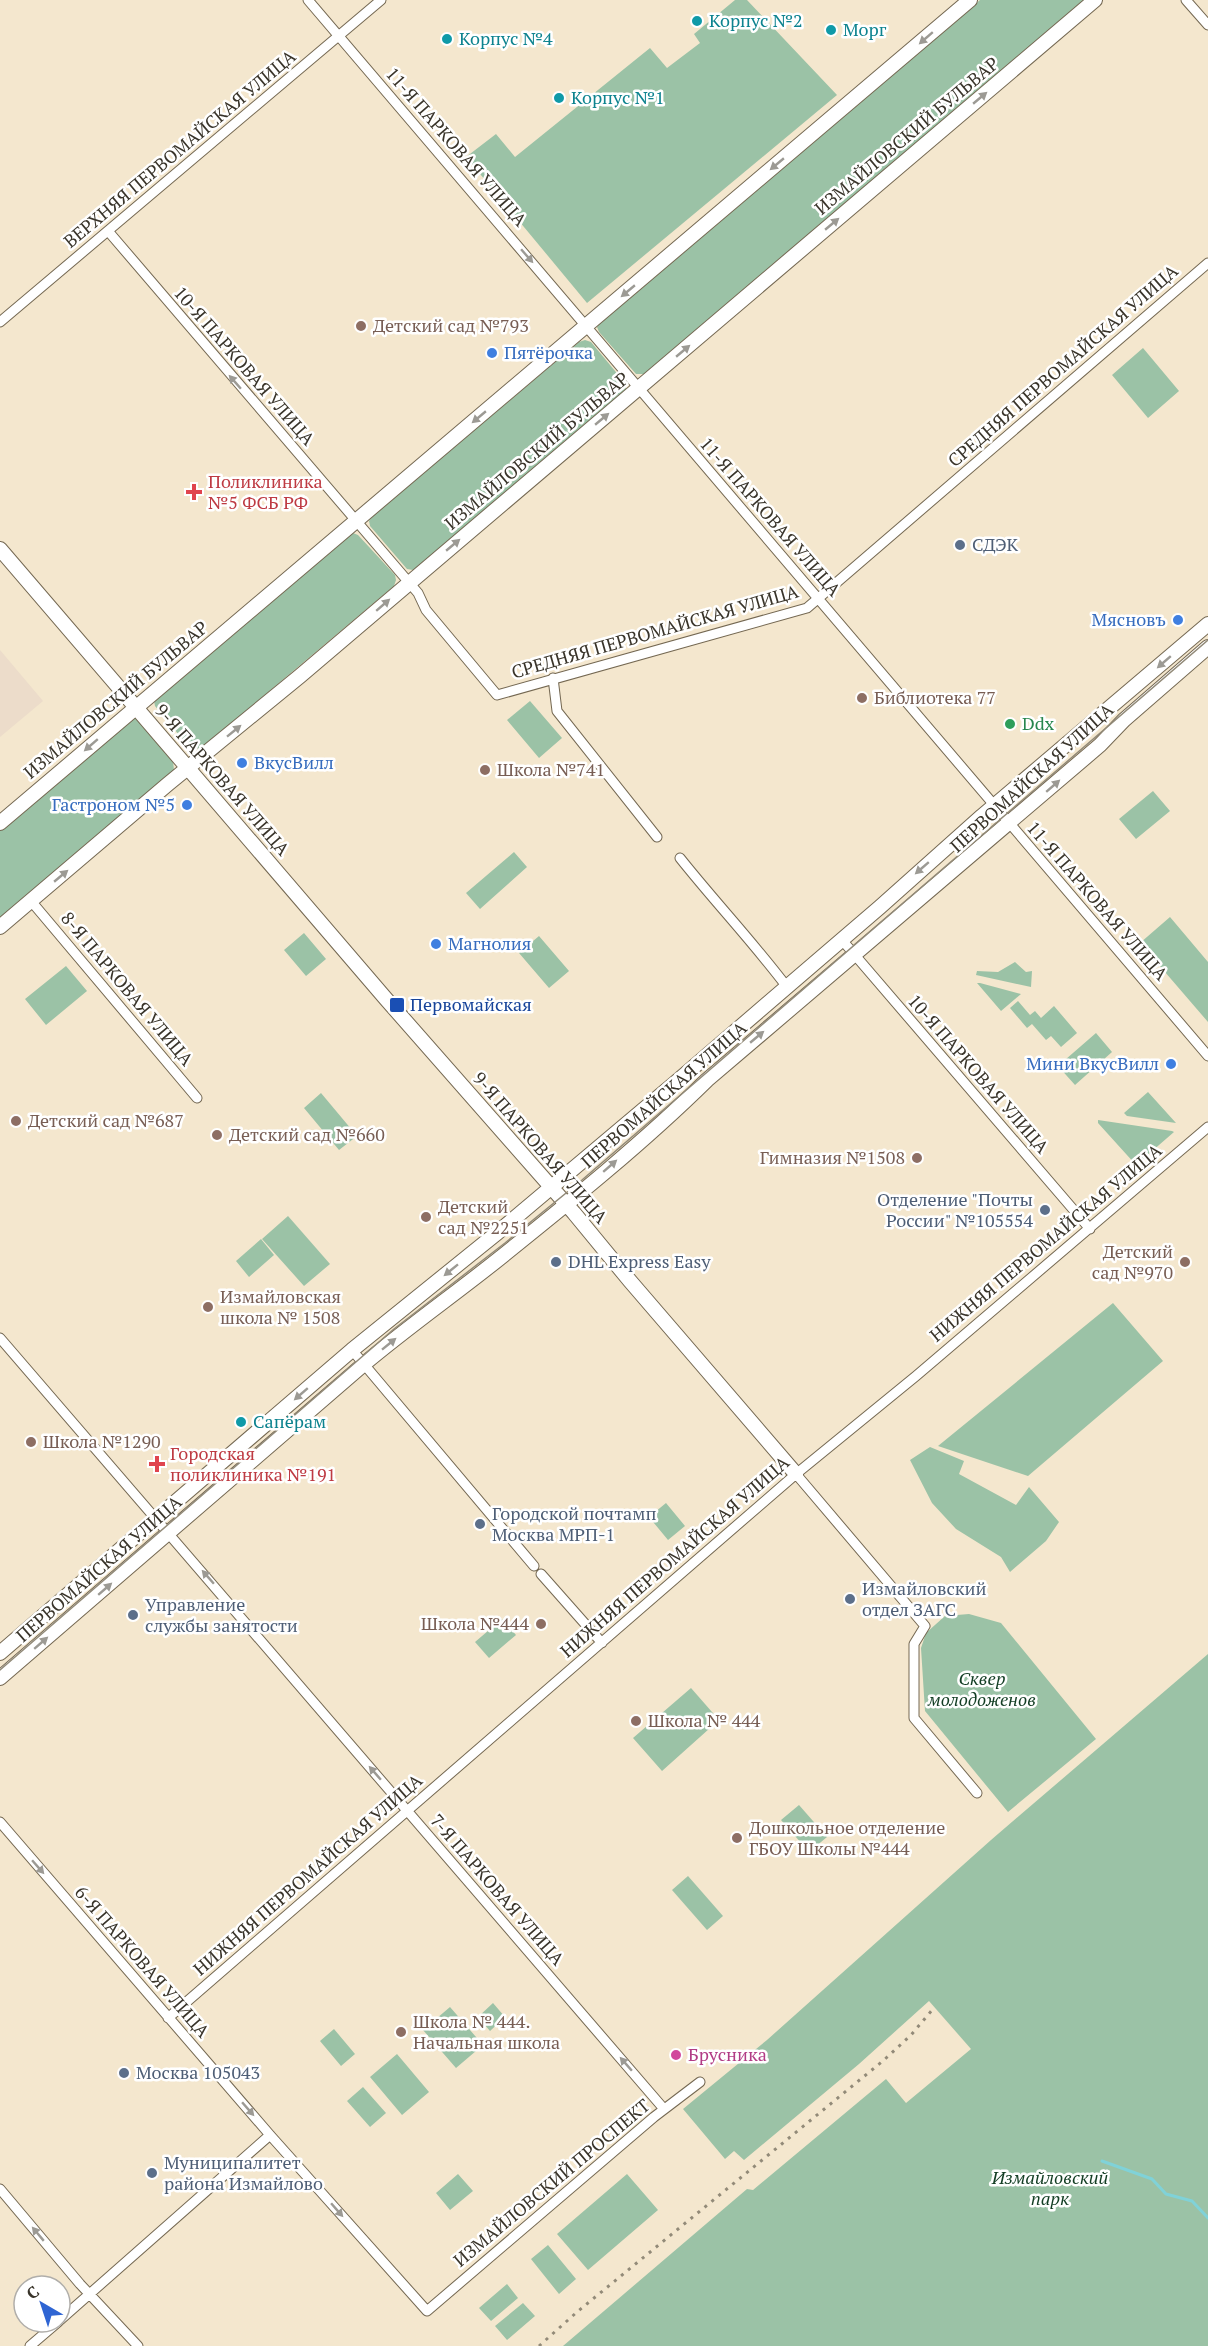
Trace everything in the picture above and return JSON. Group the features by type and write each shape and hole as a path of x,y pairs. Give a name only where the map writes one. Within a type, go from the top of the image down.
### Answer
{"main road":[{"name":"ИЗМАЙЛОВСКИЙ БУЛЬВАР","path":"0,823 970,0"},
{"name":"ИЗМАЙЛОВСКИЙ БУЛЬВАР","path":"0,927 1095,0"},
{"name":"9-Я ПАРКОВАЯ УЛИЦА","path":"0,549 393,1007 566,1203 796,1474"},
{"name":"ПЕРВОМАЙСКАЯ УЛИЦА","path":"0,1653 352,1350 552,1187 787,987 1208,624"},
{"name":"ПЕРВОМАЙСКАЯ УЛИЦА","path":"0,1678 364,1364 566,1203 853,954 1100,745 1124,720 1208,647"}],"street":[{"name":"11-Я ПАРКОВАЯ УЛИЦА","path":"308,0 1208,1056"},
{"name":"ВЕРХНЯЯ ПЕРВОМАЙСКАЯ УЛИЦА","path":"0,322 381,0"},
{"path":"1186,0 1208,25"},
{"name":"10-Я ПАРКОВАЯ УЛИЦА","path":"108,231 356,521"},
{"name":"СРЕДНЯЯ ПЕРВОМАЙСКАЯ УЛИЦА","path":"356,521 418,593 426,610 497,695 807,608 1208,263"},
{"path":"553,678 556,711 657,837"},
{"path":"680,858 715,902 759,950 787,987"},
{"name":"8-Я ПАРКОВАЯ УЛИЦА","path":"32,901 197,1098"},
{"name":"10-Я ПАРКОВАЯ УЛИЦА","path":"842,940 1090,1229"},
{"name":"НИЖНЯЯ ПЕРВОМАЙСКАЯ УЛИЦА","path":"168,2018 796,1474 1090,1229 1208,1127"},
{"name":"7-Я ПАРКОВАЯ УЛИЦА","path":"0,1338 664,2109"},
{"path":"352,1350 534,1566"},
{"name":"9-Я ПАРКОВАЯ УЛИЦА","path":"796,1474 925,1626 914,1644 914,1718 977,1793"},
{"path":"541,1574 603,1643"},
{"name":"6-Я ПАРКОВАЯ УЛИЦА","path":"0,1822 270,2135 427,2311"},
{"name":"ИЗМАЙЛОВСКИЙ ПРОСПЕКТ","path":"427,2311 664,2109 700,2082"},
{"path":"72,2310 270,2135"},
{"path":"0,2189 138,2346"},
{"path":"30,2346 44,2334"}],"shaded area":[{"path":"0,650 43,701 0,737"}],"green space":[{"path":"735,0 747,0 837,95 587,303 466,157 496,134 515,157 650,48 667,68 700,43 694,34"},
{"path":"980,0 1086,0 646,374 636,374 599,332 597,327 600,321"},
{"path":"585,340 591,342 625,383 626,389 622,395 417,568 407,569 370,526 369,521 373,515 579,342"},
{"path":"1143,348 1179,391 1148,418 1112,375"},
{"path":"353,533 358,535 395,575 394,586 204,746 194,750 189,747 155,706 154,701 347,535"},
{"path":"530,701 562,738 539,758 507,720"},
{"path":"134,718 139,720 173,761 174,770 0,919 0,828"},
{"path":"1153,791 1170,811 1136,839 1119,819"},
{"path":"514,852 527,867 480,909 466,893"},
{"path":"1170,917 1208,962 1208,1022 1140,943"},
{"path":"304,933 326,959 306,976 284,950"},
{"path":"539,936 569,971 549,988 519,953"},
{"path":"1015,962 1026,972 1032,971 1031,987 976,975 977,971 998,972"},
{"path":"66,966 87,991 46,1025 25,999"},
{"path":"977,983 980,983 1021,994 1001,1011"},
{"path":"1018,1001 1030,1015 1035,1011 1041,1018 1054,1006 1077,1033 1061,1047 1051,1036 1046,1040 1032,1024 1027,1028 1010,1008"},
{"path":"1096,1033 1112,1052 1075,1085 1058,1066"},
{"path":"1148,1092 1176,1123 1127,1116 1124,1113"},
{"path":"321,1093 357,1136 339,1150 304,1108"},
{"path":"1098,1120 1174,1132 1136,1165 1098,1123"},
{"path":"288,1216 330,1264 304,1286 262,1239"},
{"path":"261,1239 274,1255 249,1277 236,1261"},
{"path":"1113,1303 1163,1361 1028,1476 938,1446"},
{"path":"930,1447 964,1461 959,1474 1016,1505 1029,1487 1059,1522 1046,1541 1010,1572 1001,1557 956,1529 932,1503 910,1460"},
{"path":"666,1503 685,1526 668,1540 649,1517"},
{"name":"Сквер молодоженов","path":"969,1614 1001,1623 1096,1739 1008,1812 925,1711 921,1648 926,1633 945,1616"},
{"path":"502,1619 516,1635 489,1658 475,1642"},
{"name":"Измайловский парк","path":"1208,1654 1208,2346 563,2346 747,2189 753,2190 886,2079 906,2103 971,2049 929,2001 859,2064 744,2160 734,2151 725,2159 683,2109 767,2040 991,1840"},
{"path":"691,1688 719,1720 662,1771 633,1738"},
{"path":"799,1805 827,1837 809,1852 781,1820"},
{"path":"688,1876 723,1916 707,1930 672,1890"},
{"path":"493,2003 505,2017 490,2031 478,2017"},
{"path":"450,2007 483,2045 456,2068 423,2030"},
{"path":"334,2029 355,2054 341,2066 320,2041"},
{"path":"397,2054 429,2092 402,2115 370,2077"},
{"path":"363,2087 386,2113 370,2127 347,2101"},
{"path":"458,2174 473,2191 450,2210 436,2193"},
{"path":"627,2174 658,2210 588,2270 557,2234"},
{"path":"548,2245 576,2279 559,2294 531,2259"},
{"path":"507,2284 518,2298 491,2321 479,2308"},
{"path":"523,2303 535,2316 507,2340 495,2326"}],"waterway":[{"path":"1102,2161 1152,2179 1166,2194 1192,2201 1208,2218"}],"tram line":[{"path":"0,1670 394,1329 582,1180 1208,640"}],"railway":[{"path":"539,2346 577,2312 884,2060 911,2035 933,2009"}],"place":[{"name":"Корпус №2","path":"697,21"},
{"name":"Морг","path":"831,30"},
{"name":"Корпус №4","path":"447,39"},
{"name":"Корпус №1","path":"559,98"},
{"name":"Детский сад №793","path":"361,326"},
{"name":"Пятёрочка","path":"492,353"},
{"name":"Поликлиника №5 ФСБ РФ","path":"194,492"},
{"name":"СДЭК","path":"960,545"},
{"name":"Мясновъ","path":"1178,620"},
{"name":"Библиотека 77","path":"862,698"},
{"name":"Ddx","path":"1010,724"},
{"name":"ВкусВилл","path":"242,763"},
{"name":"Школа №741","path":"485,770"},
{"name":"Гастроном №5","path":"187,805"},
{"name":"Магнолия","path":"436,944"},
{"name":"Первомайская","path":"397,1005"},
{"name":"Мини ВкусВилл","path":"1171,1064"},
{"name":"Детский сад №687","path":"16,1121"},
{"name":"Детский сад №660","path":"217,1135"},
{"name":"Гимназия №1508","path":"917,1158"},
{"name":"Отделение \"Почты России\" №105554","path":"1045,1210"},
{"name":"Детский сад №2251","path":"426,1217"},
{"name":"DHL Express Easy","path":"556,1262"},
{"name":"Детский сад №970","path":"1185,1262"},
{"name":"Измайловская школа № 1508","path":"208,1307"},
{"name":"Сапёрам","path":"241,1422"},
{"name":"Школа №1290","path":"31,1442"},
{"name":"Городская поликлиника №191","path":"157,1464"},
{"name":"Городской почтамп Москва МРП-1","path":"480,1524"},
{"name":"Измайловский отдел ЗАГС","path":"850,1599"},
{"name":"Управление cлужбы занятости","path":"133,1615"},
{"name":"Школа №444","path":"541,1624"},
{"name":"Школа № 444","path":"636,1721"},
{"name":"Дошкольное отделение ГБОУ Школы №444","path":"737,1838"},
{"name":"Школа № 444. Начальная школа","path":"401,2032"},
{"name":"Брусника","path":"676,2055"},
{"name":"Москва 105043","path":"124,2073"},
{"name":"Муниципалитет района Измайлово","path":"152,2173"}]}
